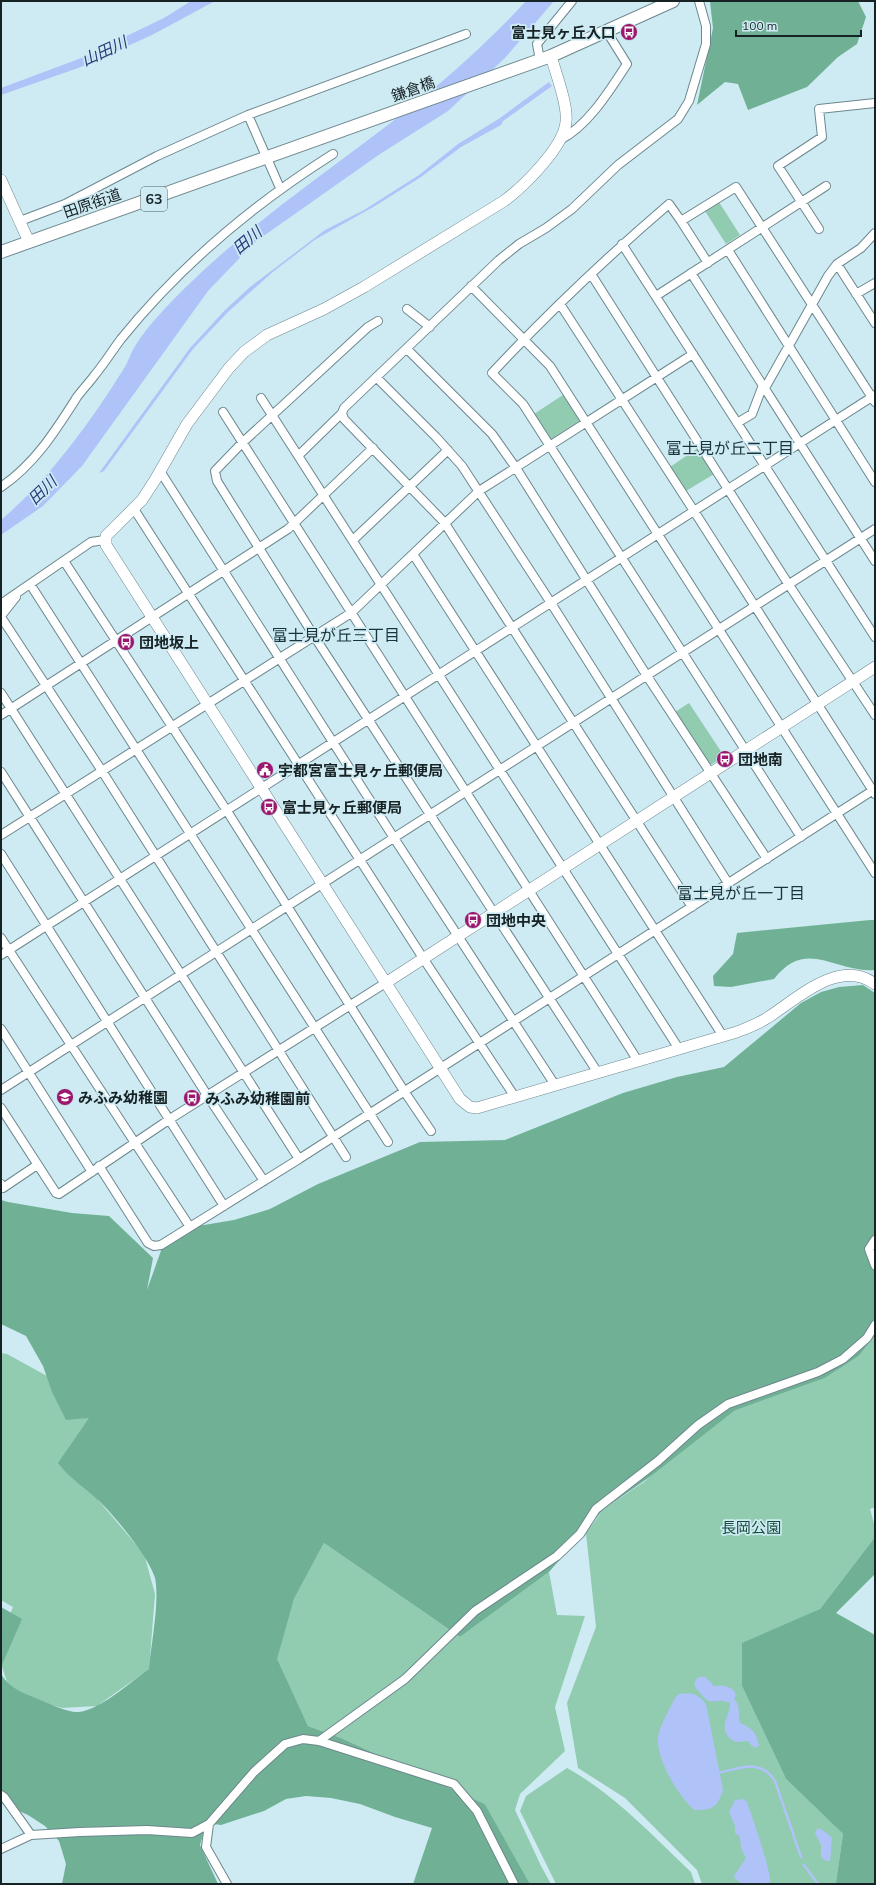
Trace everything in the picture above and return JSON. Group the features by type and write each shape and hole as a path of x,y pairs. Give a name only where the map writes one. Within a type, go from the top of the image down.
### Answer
{"main road":[{"name":"63","path":"541,60 607,32 673,1"},
{"name":"鎌倉橋","path":"306,144 541,60"},
{"name":"田原街道","path":"1,252 306,144"}],"street":[{"path":"572,1 537,44 541,60 566,111 566,123 560,140 533,175 517,191 504,201 364,287 324,309 267,336 244,352 196,410 178,437 160,471 142,500 106,536 106,545 460,1099 470,1107 477,1108 737,1032 767,1018 810,987 830,980 852,975 875,984"},
{"path":"299,455 342,413 344,408 377,378 471,286 519,244 546,228 572,209 618,166 678,118 689,101 706,44 706,26 699,1"},
{"path":"560,140 567,136 600,105 627,64 607,32"},
{"path":"20,221 65,204 157,156 248,115 466,34"},
{"path":"819,230 778,166 822,137 819,109 875,103"},
{"path":"248,115 280,188"},
{"path":"1,486 40,451 62,422 78,396 122,339 164,292 243,218 280,188 333,154"},
{"path":"1,180 28,242"},
{"path":"656,296 826,186"},
{"path":"1,955 836,420 874,398 736,187 681,221"},
{"path":"708,263 669,204 622,244 523,339 492,373 524,404 621,558 801,837"},
{"path":"737,423 752,414 764,386 789,346 836,264 861,248 875,233"},
{"path":"622,244 875,637"},
{"path":"728,250 875,482"},
{"path":"836,264 875,323"},
{"path":"691,273 875,561"},
{"path":"591,274 789,585 875,715"},
{"path":"856,294 875,283"},
{"path":"471,286 550,366 875,873"},
{"path":"99,1166 148,1243 154,1246 161,1246 767,858 874,792 560,304"},
{"path":"407,309 430,327"},
{"path":"378,321 368,327 242,443 214,472 216,480 314,636 598,1073"},
{"path":"407,349 492,434 516,468 647,676 767,858"},
{"path":"1,835 351,613 479,492 693,354"},
{"path":"377,378 462,466 551,603 728,883"},
{"path":"261,398 382,584 438,675 564,867 679,1049"},
{"path":"222,412 638,1061"},
{"path":"342,413 344,419 445,524 692,906"},
{"path":"1,715 190,594 294,524 373,448"},
{"path":"353,540 448,450"},
{"path":"160,471 394,838 555,1086"},
{"path":"134,509 423,958 515,1097"},
{"path":"1,1090 875,529"},
{"path":"1,604 91,542 105,540"},
{"path":"413,554 723,1036"},
{"path":"64,561 227,811 404,1091 431,1131"},
{"path":"30,584 388,1142"},
{"path":"18,592 1,617 102,772 346,1157"},
{"path":"1,1108 56,1193 59,1194 170,1119 386,982 875,667"},
{"path":"1,693 299,1159"},
{"path":"1,772 264,1180"},
{"path":"1,854 224,1206"},
{"path":"1,938 190,1227"},
{"path":"1,1029 92,1172"},
{"path":"1,1184 3,1188 38,1166"},
{"path":"875,1240 869,1250 875,1265"},
{"path":"319,1741 405,1679 475,1611 557,1556 580,1534 596,1509 658,1461 698,1425 728,1404 818,1372 843,1360 868,1338 875,1325"},
{"path":"1,1849 30,1835 140,1830 192,1833 209,1824 254,1772 285,1744 304,1739 319,1741 454,1784 477,1811 514,1884"},
{"path":"1,1795 4,1797 30,1835"},
{"path":"209,1824 206,1847 227,1884"}],"green space":[{"path":"858,1 866,17 857,44 838,57 807,87 748,110 738,84 725,82 697,105 713,28 710,2"},
{"path":"719,202 740,235 726,244 705,211"},
{"path":"563,395 580,420 551,439 534,414"},
{"path":"698,448 714,474 686,491 670,467"},
{"path":"689,703 724,756 712,764 708,764 675,712"},
{"path":"875,920 875,970 860,970 810,958 798,960 786,967 774,979 731,987 714,986 713,976 733,954 737,933"},
{"path":"863,985 875,993 875,1335 859,1356 825,1378 734,1411 651,1476 604,1509 549,1572 460,1637 324,1543 294,1599 277,1659 308,1726 341,1738 485,1804 530,1884 413,1884 432,1828 395,1817 360,1804 331,1798 306,1796 286,1799 264,1811 221,1825 206,1823 200,1845 218,1884 62,1884 66,1864 59,1841 45,1826 28,1815 1,1803 1,1674 8,1683 17,1690 64,1709 79,1712 97,1706 116,1694 149,1669 156,1611 156,1588 155,1578 139,1548 105,1507 72,1478 58,1463 89,1418 66,1420 52,1392 43,1366 26,1336 1,1324 1,1200 72,1213 109,1216 153,1258 147,1290 163,1245 198,1226 234,1220 270,1209 318,1184 420,1142 505,1140 623,1093 677,1077 724,1067 801,1003 821,992 839,987"},
{"name":"長岡公園","path":"875,1335 875,1507 870,1509 875,1527 875,1537 820,1609 742,1648 742,1686 786,1779 843,1834 836,1882 834,1884 702,1884 697,1870 625,1798 578,1768 567,1703 596,1627 586,1533 604,1509 644,1482 703,1430 734,1411 825,1378 859,1356"},
{"path":"1,1353 7,1354 47,1376 90,1418 98,1500 144,1554 155,1594 149,1669 97,1706 62,1708 11,1693 1,1664 1,1636 13,1607 1,1600"},
{"path":"875,1537 875,1574 836,1613 875,1635 875,1884 834,1884 836,1882 843,1834 786,1779 742,1686 742,1643 820,1609"},
{"path":"324,1543 460,1637 549,1572 557,1615 585,1616 555,1707 565,1751 520,1794 515,1810 551,1884 530,1884 485,1804 341,1738 308,1726 276,1659 294,1599"},
{"path":"1,1607 22,1619 1,1667"},
{"path":"567,1768 601,1790 632,1816 691,1872 695,1884 556,1884 520,1811 526,1796"}],"water":[{"name":"山田川","path":"191,1 215,1 152,35 81,67 1,95 1,88 100,51 116,41 164,18"},
{"name":"田川","path":"526,1 554,1 505,58 448,111 380,154 255,242 208,291 82,466 43,506 1,535 1,520 19,504 68,450 125,367 140,338 172,301 208,266 253,228 433,89 490,38"},
{"path":"549,82 552,86 503,121 501,125 461,147 421,177 375,206 316,239 274,271 228,312 193,349 104,471 99,473 190,348 225,310 250,287 325,230 364,210 419,175 458,144 500,118"},
{"path":"679,1694 694,1694 706,1704 723,1790 719,1801 710,1808 694,1810 681,1796 664,1766 658,1746 660,1728 675,1698"},
{"path":"728,1695 738,1704 740,1723 748,1727 755,1734 759,1745 756,1748 748,1741 736,1742 729,1737 725,1731 726,1719 730,1707"},
{"path":"743,1799 747,1802 761,1844 768,1868 770,1884 743,1884 735,1879 734,1876 746,1858 741,1848 740,1837 735,1833 735,1826 729,1812 735,1800"},
{"path":"818,1828 832,1838 830,1861 826,1861 821,1857 821,1845 815,1833"}],"waterway":[{"path":"702,1684 711,1694 722,1693 728,1695"},
{"path":"718,1773 750,1766 763,1769 769,1774 775,1781 801,1857"},
{"path":"804,1865 818,1884"}],"place":[{"name":"富士見ヶ丘入口","path":"629,32"},
{"name":"団地坂上","path":"126,642"},
{"name":"団地南","path":"725,759"},
{"name":"宇都宮富士見ヶ丘郵便局","path":"265,770"},
{"name":"富士見ヶ丘郵便局","path":"269,807"},
{"name":"団地中央","path":"473,920"},
{"name":"みふみ幼稚園","path":"65,1097"},
{"name":"みふみ幼稚園前","path":"192,1098"}],"district":[{"name":"富士見が丘二丁目","path":"730,448"},
{"name":"富士見が丘三丁目","path":"336,635"},
{"name":"富士見が丘一丁目","path":"741,893"}]}
